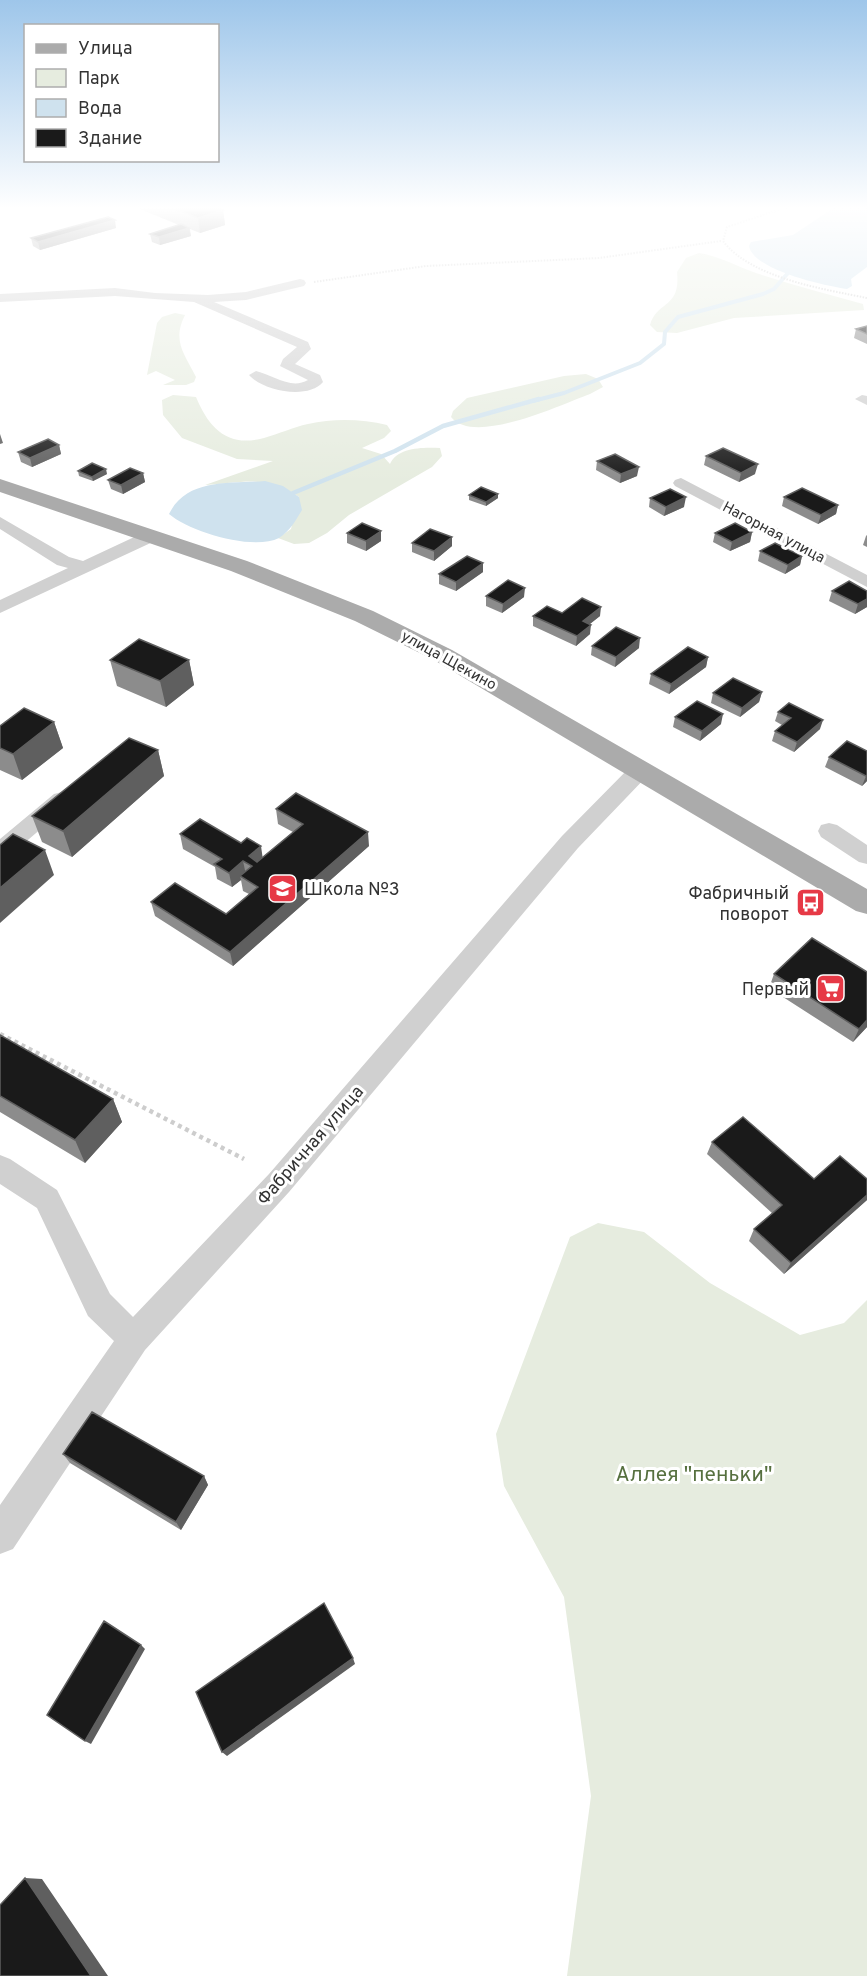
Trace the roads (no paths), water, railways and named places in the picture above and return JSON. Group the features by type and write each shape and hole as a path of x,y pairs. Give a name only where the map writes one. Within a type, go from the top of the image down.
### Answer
{"main road":[{"name":"улица Щекино","path":"0,485 271,577 364,616 443,655 867,903"}],"street":[{"path":"197,299 303,345 304,350 288,362 287,366 315,378 316,382 305,388 293,389 256,375"},
{"name":"Нагорная улица","path":"681,483 867,582"},
{"path":"0,522 63,561 85,568"},
{"path":"0,607 151,536"},
{"name":"Фабричная улица","path":"0,1536 134,1339 279,1183 570,842 641,769"},
{"path":"0,851 76,786"},
{"path":"828,831 867,856"},
{"path":"0,1168 47,1198 99,1305 134,1339"}],"water":[{"path":"265,481 283,486 299,497 302,510 290,529 279,538 254,542 222,538 191,527 169,514 177,502 198,489 224,483"}],"waterway":[{"path":"533,401 564,393 640,363 664,344 665,332 678,317 744,299"},
{"path":"293,493 395,451 443,426 539,399"}],"place":[{"name":"Школа №3","path":"283,889"},
{"name":"Фабричный поворот","path":"810,903"},
{"name":"Первый","path":"830,989"}],"park label":[{"name":"Аллея \"пеньки\"","path":"694,1474"}]}
